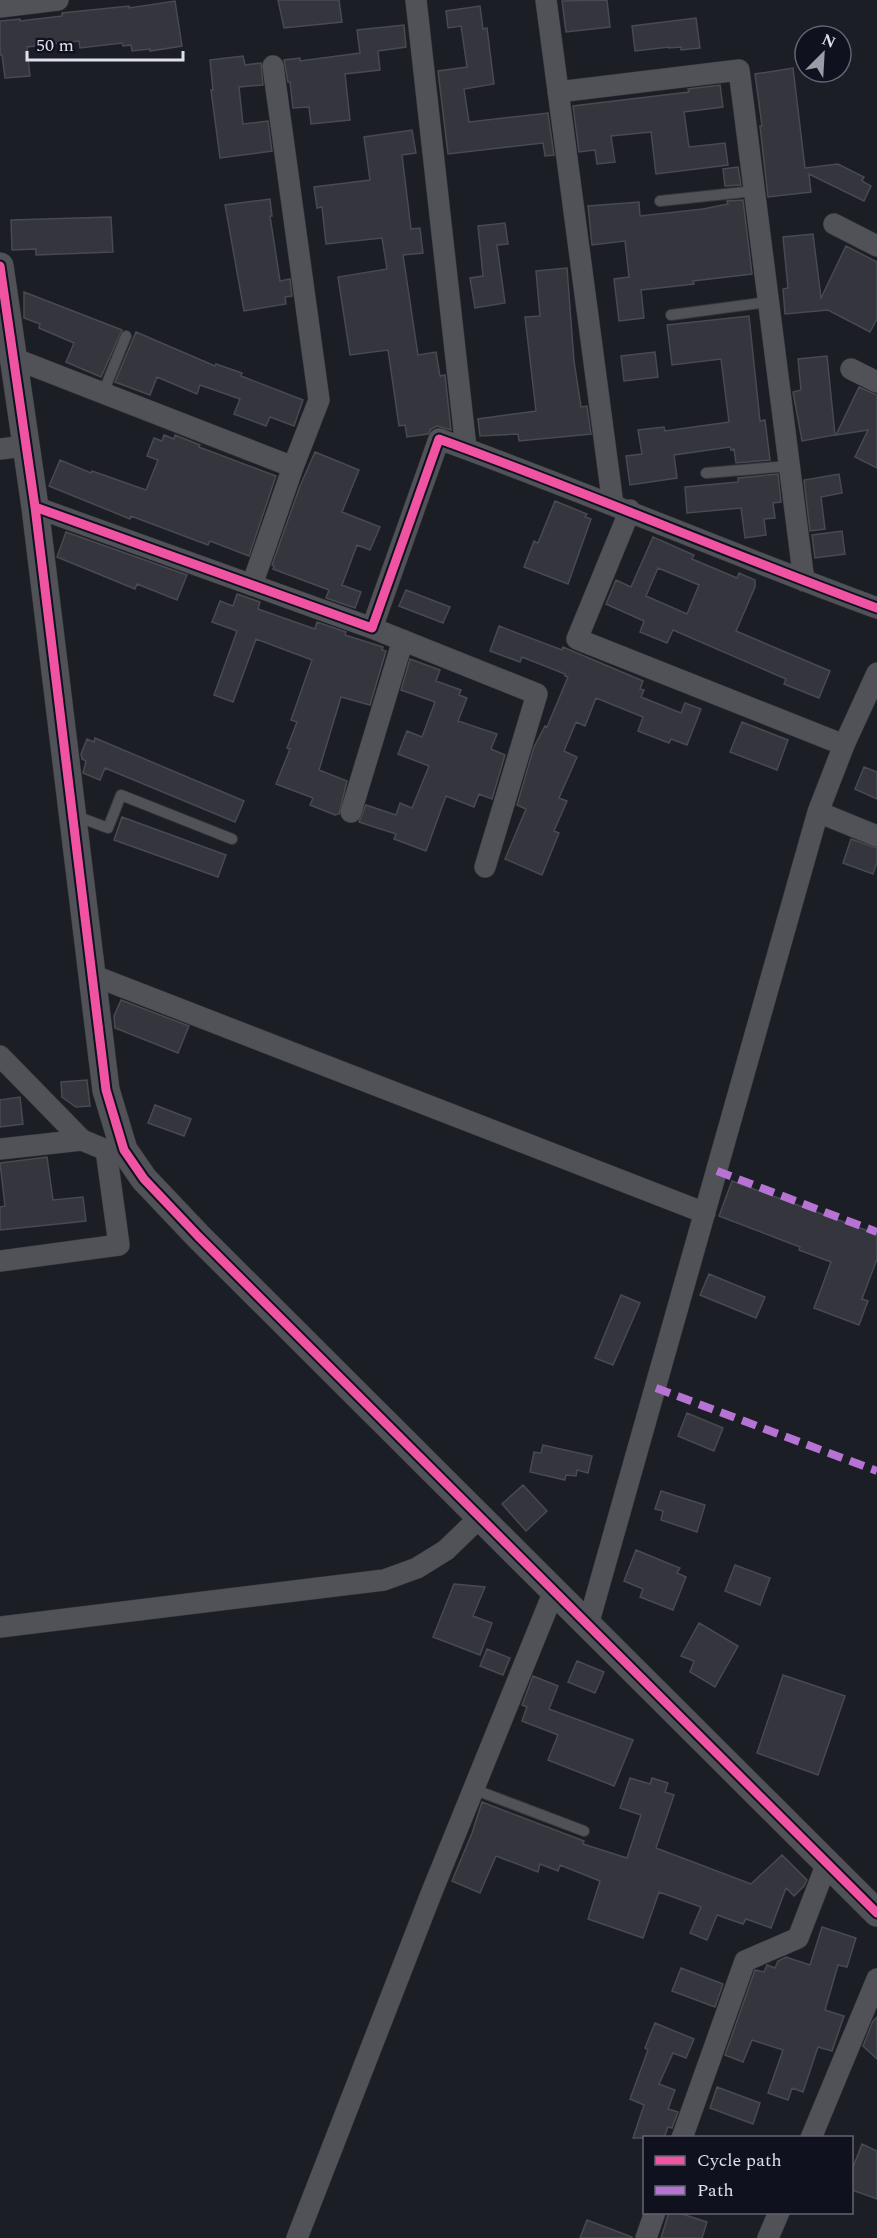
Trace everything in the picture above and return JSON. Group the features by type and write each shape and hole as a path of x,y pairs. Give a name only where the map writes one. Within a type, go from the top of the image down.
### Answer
{"street":[{"path":"0,7 58,0"},
{"path":"416,0 466,448"},
{"path":"546,0 621,507 578,639 844,745"},
{"path":"252,585 319,400 273,66"},
{"path":"558,92 739,70 804,581"},
{"path":"834,224 877,246"},
{"path":"0,267 13,358 12,448 35,507 115,1150 119,1245 0,1261"},
{"path":"13,358 293,467"},
{"path":"851,369 877,382"},
{"path":"372,628 439,439 621,507 877,608"},
{"path":"35,507 372,628 537,694 485,867"},
{"path":"351,812 403,640"},
{"path":"588,1625 818,812 844,745 877,674"},
{"path":"818,812 877,836"},
{"path":"92,975 705,1213"},
{"path":"0,1056 82,1140"},
{"path":"0,1149 82,1140 115,1150 198,1236 877,1913"},
{"path":"0,1627 384,1580 417,1568 446,1550 480,1517"},
{"path":"297,2238 473,1789 554,1591"},
{"path":"683,2136 745,1961 798,1938 827,1863"},
{"path":"812,2136 877,1979"},
{"path":"646,2238 654,2214"},
{"path":"768,2238 778,2214"}],"lane":[{"path":"660,201 754,191"},
{"path":"671,315 768,302"},
{"path":"103,393 126,336"},
{"path":"706,473 789,466"},
{"path":"72,814 108,828 121,795 232,839"},
{"path":"473,1789 584,1832"}],"building":[{"path":"278,0 339,0 342,22 284,28"},
{"path":"607,0 610,27 566,32 562,1"},
{"path":"175,1 182,46 132,51 131,45 123,46 122,43 80,48 79,41 27,47 30,76 5,78 2,55 0,55 0,21 20,19 20,21 62,16 62,13 129,6 129,8"},
{"path":"480,6 483,29 487,28 494,84 464,89 469,122 548,113 554,155 545,156 543,143 448,154 438,71 467,67 461,26 448,28 446,11"},
{"path":"696,18 700,48 681,50 681,47 669,47 635,51 632,26"},
{"path":"404,25 406,47 378,51 380,70 345,74 350,120 311,124 309,107 293,108 290,82 288,82 284,60 300,58 300,61 360,53 357,30"},
{"path":"243,56 245,65 261,63 263,85 239,87 243,124 268,121 272,151 220,158 211,90 213,90 210,60"},
{"path":"793,68 793,84 795,84 805,168 838,164 864,177 862,181 871,186 864,201 809,174 811,192 768,197 755,74"},
{"path":"720,85 723,107 684,112 689,147 725,143 728,165 656,174 651,132 611,136 615,162 597,164 595,150 579,152 573,106 689,92 688,89"},
{"path":"412,130 416,153 402,155 411,229 420,228 423,253 403,255 418,355 436,352 440,376 445,375 451,430 437,426 428,434 407,437 405,425 399,426 388,350 350,355 338,277 387,269 382,238 326,244 322,207 317,208 314,187 370,180 364,137"},
{"path":"738,167 741,185 725,186 723,169"},
{"path":"270,199 272,216 270,216 280,281 290,279 292,296 285,297 286,304 244,311 225,205"},
{"path":"743,200 752,274 641,290 644,318 619,321 614,279 629,277 625,241 592,245 588,206 639,202 640,216 703,209 728,204 727,201"},
{"path":"111,217 113,252 36,255 36,249 12,250 11,220"},
{"path":"505,223 508,244 497,245 505,303 475,308 470,278 483,276 478,226"},
{"path":"813,234 821,298 846,246 877,262 877,319 870,332 828,310 785,314 783,289 788,288 783,237"},
{"path":"567,268 574,361 581,407 587,406 591,434 519,441 518,434 480,436 478,419 536,411 525,317 540,316 536,271"},
{"path":"24,292 122,330 101,377 66,362 74,343 39,328 40,324 24,318"},
{"path":"749,316 760,421 765,420 770,460 736,463 734,449 731,450 730,447 674,455 677,478 630,485 626,456 642,454 638,430 664,427 665,431 729,422 721,359 672,365 667,325"},
{"path":"136,332 215,366 216,364 242,373 241,376 303,400 294,426 270,417 266,426 234,414 240,399 200,385 197,394 157,377 150,395 115,382"},
{"path":"655,352 658,377 624,381 621,356"},
{"path":"827,356 835,435 802,441 793,392 801,390 798,359"},
{"path":"859,387 877,395 877,468 855,457 868,430 836,435"},
{"path":"164,435 174,439 175,435 200,445 199,447 276,476 249,556 210,541 208,545 131,516 130,519 49,486 60,460 91,473 92,471 146,490 158,460 147,456 154,438 162,441"},
{"path":"315,452 359,470 342,512 380,527 370,550 357,545 342,585 361,592 355,608 326,598 329,590 273,569 272,565 300,486"},
{"path":"778,474 781,502 773,503 775,518 764,519 766,535 745,538 741,508 687,513 685,487 738,482 738,478"},
{"path":"839,474 842,493 821,497 825,529 810,531 804,480"},
{"path":"555,501 587,514 585,517 591,519 568,584 524,567 534,541 538,543"},
{"path":"842,531 845,554 815,558 812,535"},
{"path":"66,532 187,575 177,600 137,584 135,589 57,557"},
{"path":"653,537 694,555 692,559 737,578 739,573 755,580 755,587 736,631 830,671 819,698 784,684 786,679 673,630 667,643 640,632 644,621 606,604 616,580 631,587","holes":["658,568 699,585 687,614 646,596"]},
{"path":"406,590 450,607 443,623 399,606"},
{"path":"237,594 260,602 258,609 315,629 317,622 346,632 345,635 383,647 382,650 386,651 370,705 341,697 319,770 347,781 339,814 335,815 310,805 313,798 276,784 290,749 287,748 297,722 291,720 312,660 256,639 233,702 214,695 237,631 212,622 220,601 233,606"},
{"path":"499,626 562,650 563,647 643,681 640,689 644,690 641,697 681,713 685,703 701,709 687,745 671,739 669,743 638,731 643,717 596,698 585,726 576,722 564,751 577,757 559,798 567,801 554,831 559,833 542,875 505,859 526,809 517,805 534,747 545,726 547,727 568,677 522,657 520,662 490,651"},
{"path":"410,659 440,670 436,681 461,690 459,695 467,698 458,721 497,734 491,749 505,755 492,799 479,794 474,807 446,796 426,851 394,839 396,834 359,822 366,805 396,815 400,803 412,808 429,766 398,754 407,731 422,737 435,702 401,690"},
{"path":"742,722 788,740 777,770 730,752"},
{"path":"95,738 244,801 235,822 105,768 100,780 83,773 86,761 82,759 81,754 87,739 94,742"},
{"path":"864,767 877,772 877,799 855,789"},
{"path":"122,817 226,855 218,877 114,840"},
{"path":"851,839 877,848 877,862 873,874 843,863"},
{"path":"121,1000 189,1026 178,1053 115,1028 114,1016"},
{"path":"87,1080 90,1106 76,1107 62,1097 61,1082"},
{"path":"20,1097 23,1124 0,1127 0,1100"},
{"path":"155,1105 191,1119 184,1136 148,1123"},
{"path":"47,1157 53,1200 83,1197 86,1221 0,1230 0,1207 5,1206 0,1163"},
{"path":"732,1181 877,1234 877,1259 862,1299 868,1301 859,1325 814,1308 831,1262 799,1250 800,1247 719,1216"},
{"path":"709,1274 765,1297 756,1318 700,1295"},
{"path":"621,1295 640,1303 613,1365 595,1358"},
{"path":"687,1413 723,1428 714,1451 678,1436"},
{"path":"543,1445 592,1456 588,1473 577,1470 576,1476 566,1475 565,1480 530,1472 534,1452 541,1453"},
{"path":"523,1485 547,1511 526,1531 502,1504"},
{"path":"661,1491 705,1505 697,1532 661,1520 663,1511 655,1509"},
{"path":"636,1550 680,1568 677,1573 686,1577 673,1610 640,1597 643,1589 624,1581"},
{"path":"735,1565 770,1578 760,1605 725,1591"},
{"path":"454,1584 485,1587 473,1616 492,1623 480,1655 433,1637"},
{"path":"699,1623 738,1646 715,1687 690,1672 694,1661 681,1656"},
{"path":"487,1649 510,1658 503,1675 480,1666"},
{"path":"577,1661 604,1672 595,1693 568,1682"},
{"path":"783,1675 845,1696 818,1775 757,1753"},
{"path":"533,1676 558,1686 549,1709 633,1740 614,1786 548,1760 558,1735 522,1721 527,1707 522,1705"},
{"path":"630,1778 650,1784 652,1778 668,1783 665,1792 674,1795 656,1848 751,1884 782,1855 807,1880 794,1896 786,1888 771,1928 746,1919 743,1924 717,1915 707,1940 690,1933 701,1907 659,1892 643,1938 588,1919 600,1881 560,1865 558,1871 540,1864 538,1872 496,1856 480,1893 452,1881 482,1802 584,1841 583,1844 627,1858 641,1815 620,1808"},
{"path":"822,1927 856,1938 847,1967 838,1965 825,2010 844,2016 832,2051 818,2047 803,2092 792,2088 788,2100 768,2093 783,2050 752,2040 743,2062 725,2055 755,1970 764,1972 767,1965 775,1968 778,1961 786,1957 810,1965"},
{"path":"681,1968 723,1984 715,2007 672,1991"},
{"path":"877,2017 877,2059 863,2046 873,2021"},
{"path":"655,2023 694,2039 686,2058 673,2053 659,2084 675,2090 668,2109 678,2112 672,2128 668,2127 665,2136 633,2138 644,2105 630,2099 648,2050 645,2048"},
{"path":"717,2087 760,2103 753,2124 710,2108"},
{"path":"862,2144 877,2151 877,2199 853,2190 853,2167"},
{"path":"668,2214 682,2214 707,2222 702,2238 661,2238"},
{"path":"587,2220 632,2237 632,2238 580,2238"}],"marked path":[{"path":"717,1171 877,1232"},
{"path":"656,1388 877,1471"}],"cycle path":[{"path":"0,266 35,507 106,1090 124,1150 144,1179 198,1236 877,1913"},
{"path":"35,507 372,628 439,439 877,608"}]}
